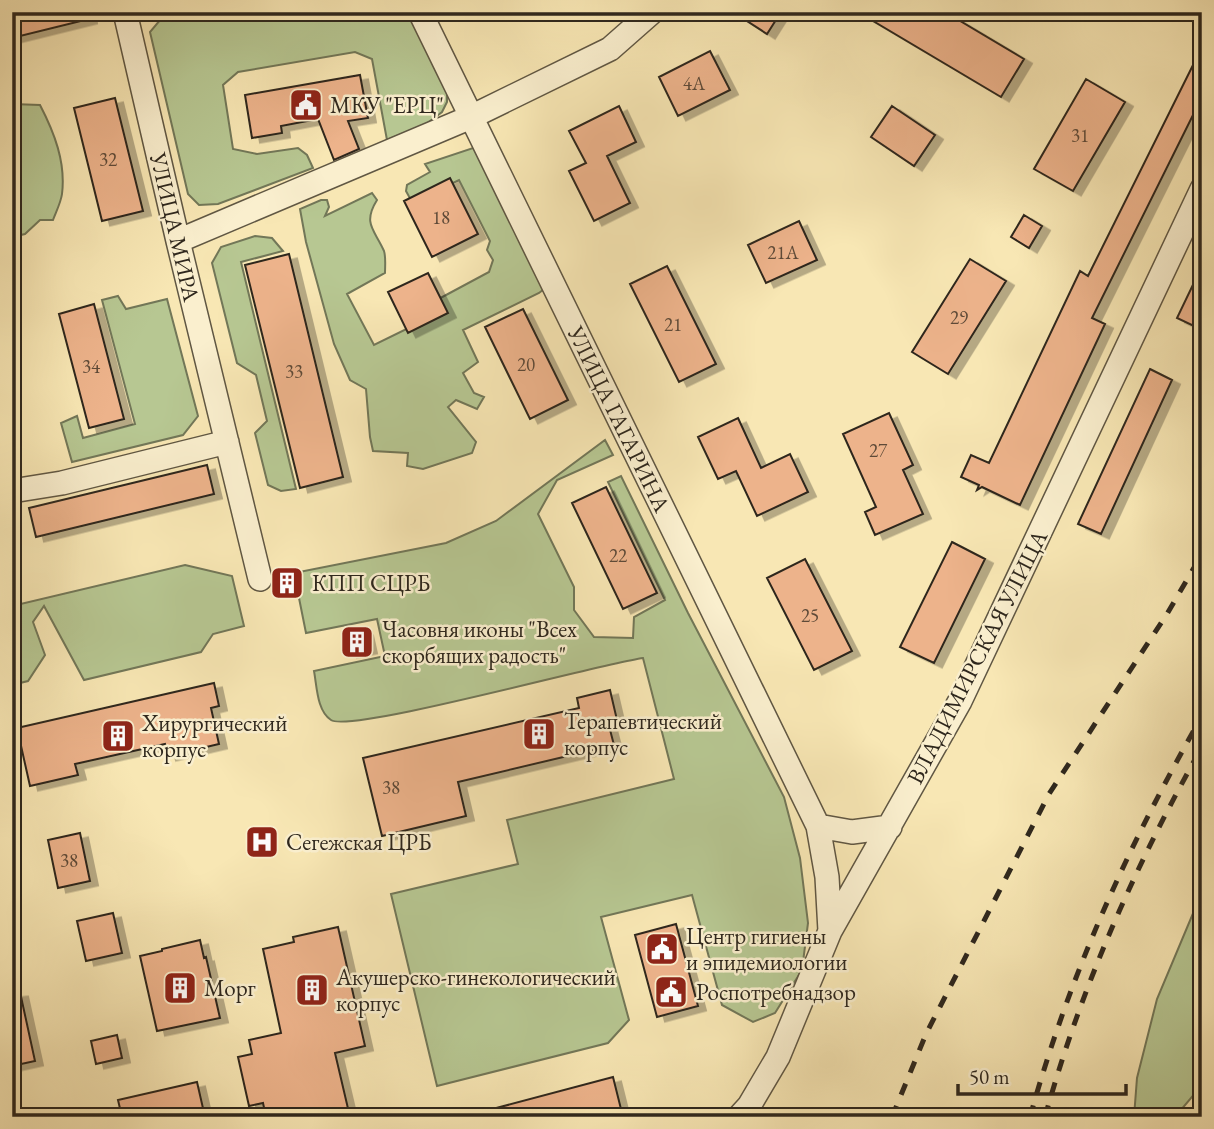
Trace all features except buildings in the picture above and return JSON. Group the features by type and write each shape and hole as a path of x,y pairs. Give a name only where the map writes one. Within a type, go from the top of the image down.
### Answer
{"street":[{"name":"УЛИЦА МИРА","path":"125,12 260,579"},
{"name":"УЛИЦА ГАГАРИНА","path":"420,12 818,826 827,877 830,931"},
{"path":"178,241 471,117 610,49 652,12"},
{"name":"ВЛАДИМИРСКАЯ УЛИЦА","path":"739,1117 749,1106 778,1057 830,931 960,701 1202,189"},
{"path":"12,491 62,483 227,442"},
{"path":"818,826 852,832 890,827"}],"green space":[{"path":"155,12 410,12 447,87 447,102 442,112 426,124 387,140 372,59 355,52 238,72 223,85 233,149 257,154 298,148 307,155 313,168 218,204 199,205 188,194 150,32 161,19"},
{"path":"12,104 40,105 58,148 63,182 53,220 40,220 25,234 12,237"},
{"path":"473,148 484,154 548,286 463,330 478,362 463,373 474,393 484,397 477,409 456,400 448,407 476,442 472,453 423,469 407,466 408,453 373,451 366,389 350,380 334,344 306,242 300,209 327,200 329,207 325,216 372,193 377,200 370,221 384,251 385,273 347,294 374,345 431,317 433,302 489,272 493,260 487,250 490,241 459,180 412,202 406,191 407,185 430,172 425,164"},
{"path":"255,236 272,238 283,251 241,262 296,489 281,491 268,485 255,433 267,421 256,375 237,363 212,263 221,247"},
{"path":"118,296 126,309 167,299 198,416 183,435 72,462 61,423 77,416 83,438 135,424 102,300"},
{"path":"605,440 613,455 557,480 538,514 574,587 574,610 594,637 633,638 634,617 665,600 608,482 621,476 688,613 784,797 800,858 808,923 802,970 775,1013 753,1022 722,1005 692,895 601,917 629,1020 608,1043 437,1086 391,894 518,864 507,820 674,779 643,658 382,717 331,720 320,705 314,671 385,656 377,619 306,633 294,573 446,543 496,521"},
{"path":"185,565 232,576 244,626 213,634 201,652 84,680 44,606 33,622 45,655 28,681 12,685 12,606"},
{"path":"1202,892 1202,1099 1196,1092 1175,1117 1134,1117 1137,1078 1157,999"}],"railway":[{"path":"892,1117 926,1034 1049,794 1167,614 1202,554"},
{"path":"1030,1117 1063,1012 1103,911 1150,813 1202,716"},
{"path":"1045,1117 1075,1021 1112,927 1155,836 1202,747"}],"place":[{"name":"МКУ \"ЕРЦ\"","path":"306,105"},
{"name":"КПП СЦРБ","path":"287,583"},
{"name":"Часовня иконы \"Всех скорбящих радость\"","path":"357,642"},
{"name":"Терапевтический корпус","path":"539,734"},
{"name":"Хирургический корпус","path":"118,736"},
{"name":"Сегежская ЦРБ","path":"262,842"},
{"name":"Центр гигиены и эпидемиологии","path":"662,949"},
{"name":"Морг","path":"180,988"},
{"name":"Акушерско-гинекологический корпус","path":"312,990"},
{"name":"Роспотребнадзор","path":"671,992"}]}
